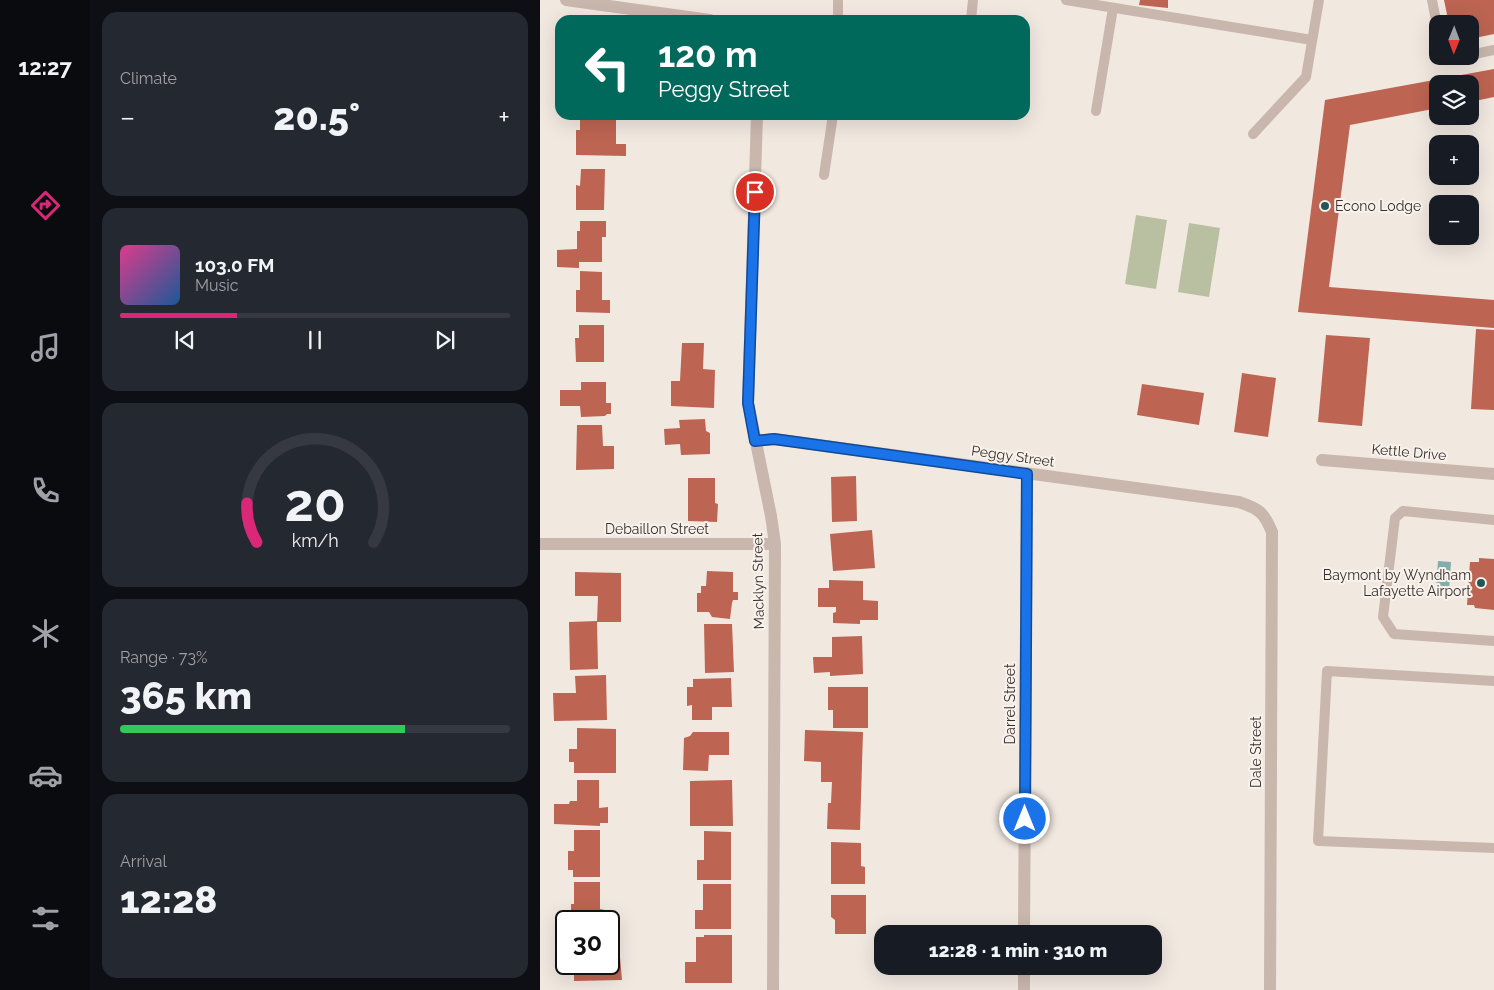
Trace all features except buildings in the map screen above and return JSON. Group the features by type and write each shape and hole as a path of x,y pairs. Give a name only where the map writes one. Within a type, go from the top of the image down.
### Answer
{"street":[{"path":"566,0 674,15"},
{"name":"Macklyn Street","path":"757,120 748,403 775,544 773,990"},
{"name":"Peggy Street","path":"755,441 774,439 1239,502 1253,507 1264,515"},
{"name":"Kettle Drive","path":"1322,460 1494,474"},
{"name":"Darrel Street","path":"1024,925 1027,474"},
{"name":"Dale Street","path":"1264,515 1272,532 1270,990"},
{"name":"Debaillon Street","path":"540,544 775,544"},
{"path":"1024,975 1024,990"}],"lane":[{"path":"838,0 838,15"},
{"path":"972,15 973,0"},
{"path":"1066,0 1312,40"},
{"path":"1253,134 1306,77 1319,0"},
{"path":"1432,0 1435,15"},
{"path":"1096,111 1113,8"},
{"path":"1479,52 1494,50"},
{"path":"824,175 832,120"},
{"path":"1494,520 1403,511 1395,518 1384,617 1394,634 1494,641"},
{"path":"1494,681 1327,672 1318,841 1494,848"}],"green space":[{"path":"1136,215 1167,220 1156,289 1125,284"},
{"path":"1189,223 1220,228 1209,297 1178,292"}],"water":[{"path":"1438,561 1451,562 1449,590 1436,589"}],"place":[{"name":"Econo Lodge","path":"1325,206"},
{"name":"Baymont by Wyndham Lafayette Airport","path":"1481,583"}],"route":[{"path":"755,192 748,403 755,441 774,439 1027,474 1025,819"}]}
